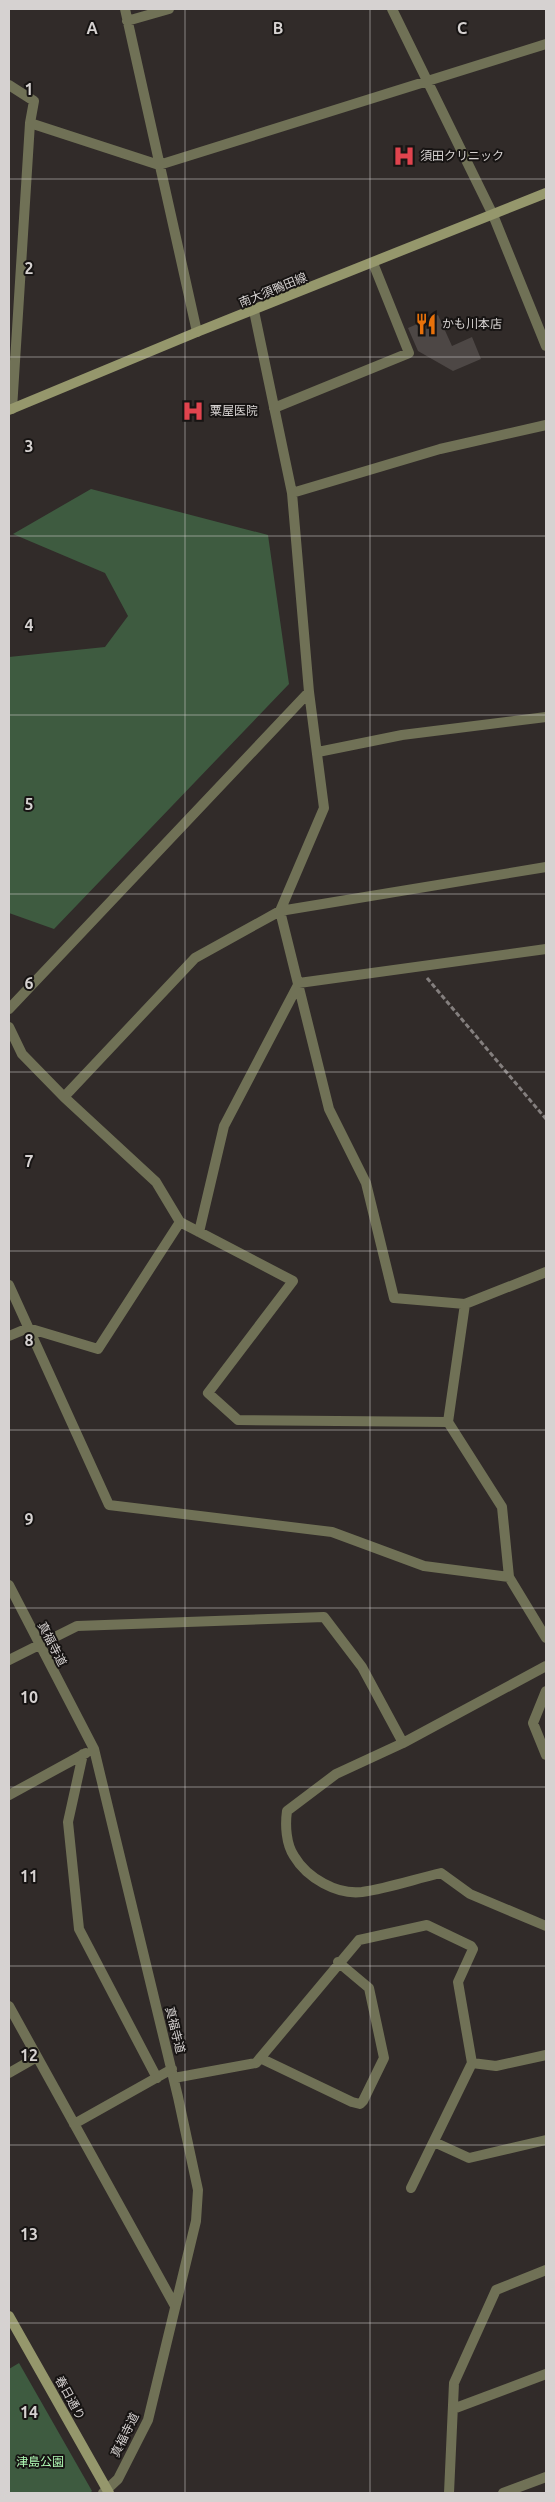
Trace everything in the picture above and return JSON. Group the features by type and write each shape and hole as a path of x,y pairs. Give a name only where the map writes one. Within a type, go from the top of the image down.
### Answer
{"main road":[{"name":"南大須鴨田線","path":"10,410 197,332 546,194"},
{"name":"春日通り","path":"9,2316 106,2492"}],"street":[{"path":"125,9 197,332"},
{"path":"127,21 169,9"},
{"path":"392,9 493,215 545,339"},
{"path":"30,123 159,165 546,44"},
{"path":"9,85 34,101 30,123 10,410"},
{"path":"274,408 409,354 373,263"},
{"path":"254,311 292,493 309,692 324,808 280,911 329,1109 366,1183 394,1298 465,1304 546,1272"},
{"path":"292,493 440,449 546,425"},
{"path":"9,1009 309,692"},
{"path":"318,752 402,735 546,717"},
{"path":"64,1098 195,958 280,911 546,867"},
{"path":"299,983 546,949"},
{"path":"199,1232 224,1126 299,983"},
{"path":"9,1026 22,1054 64,1098 156,1182 180,1222 293,1281 208,1393 238,1420 448,1422"},
{"path":"9,1336 28,1328 98,1349 180,1222"},
{"path":"9,1285 109,1505 332,1532 424,1566 509,1577"},
{"path":"465,1304 448,1422 502,1507 509,1577 546,1638"},
{"name":"真福寺道","path":"9,1585 38,1645 94,1749 173,2074 198,2190 196,2221 148,2420 118,2479 106,2492"},
{"path":"9,1660 77,1626 324,1617 362,1667 403,1743"},
{"path":"546,1666 403,1743 336,1774 287,1811 285,1825 293,1855 308,1872 330,1887 361,1892 441,1873 470,1894 546,1926"},
{"path":"546,1691 533,1723 546,1755"},
{"path":"9,1795 94,1749"},
{"path":"83,1754 68,1822 79,1929 157,2078"},
{"path":"74,2124 157,2078 173,2074 252,2066 338,1962 359,1940 427,1925 471,1946 473,1949 458,1982 472,2063 411,2188"},
{"path":"260,2058 352,2102 360,2104 363,2102 384,2058 370,1988 338,1962"},
{"path":"9,2006 175,2306"},
{"path":"472,2063 496,2066 546,2055"},
{"path":"9,2073 37,2057"},
{"path":"434,2142 469,2158 546,2140"},
{"path":"449,2493 454,2382 496,2290 546,2270"},
{"path":"453,2409 546,2374"},
{"path":"503,2493 546,2477"}],"path":[{"path":"417,966 546,1119"}],"green space":[{"path":"91,489 268,535 289,684 54,929 9,913 9,657 105,647 128,616 105,573 13,534"},
{"name":"津島公園","path":"19,2363 92,2491 90,2493 9,2493 9,2369"}],"building":[{"path":"438,315 452,346 472,337 481,359 453,371 418,351 408,328"}],"place":[{"name":"須田クリニック","path":"404,156"},
{"name":"かも川本店","path":"426,324"},
{"name":"粟屋医院","path":"193,411"}]}
